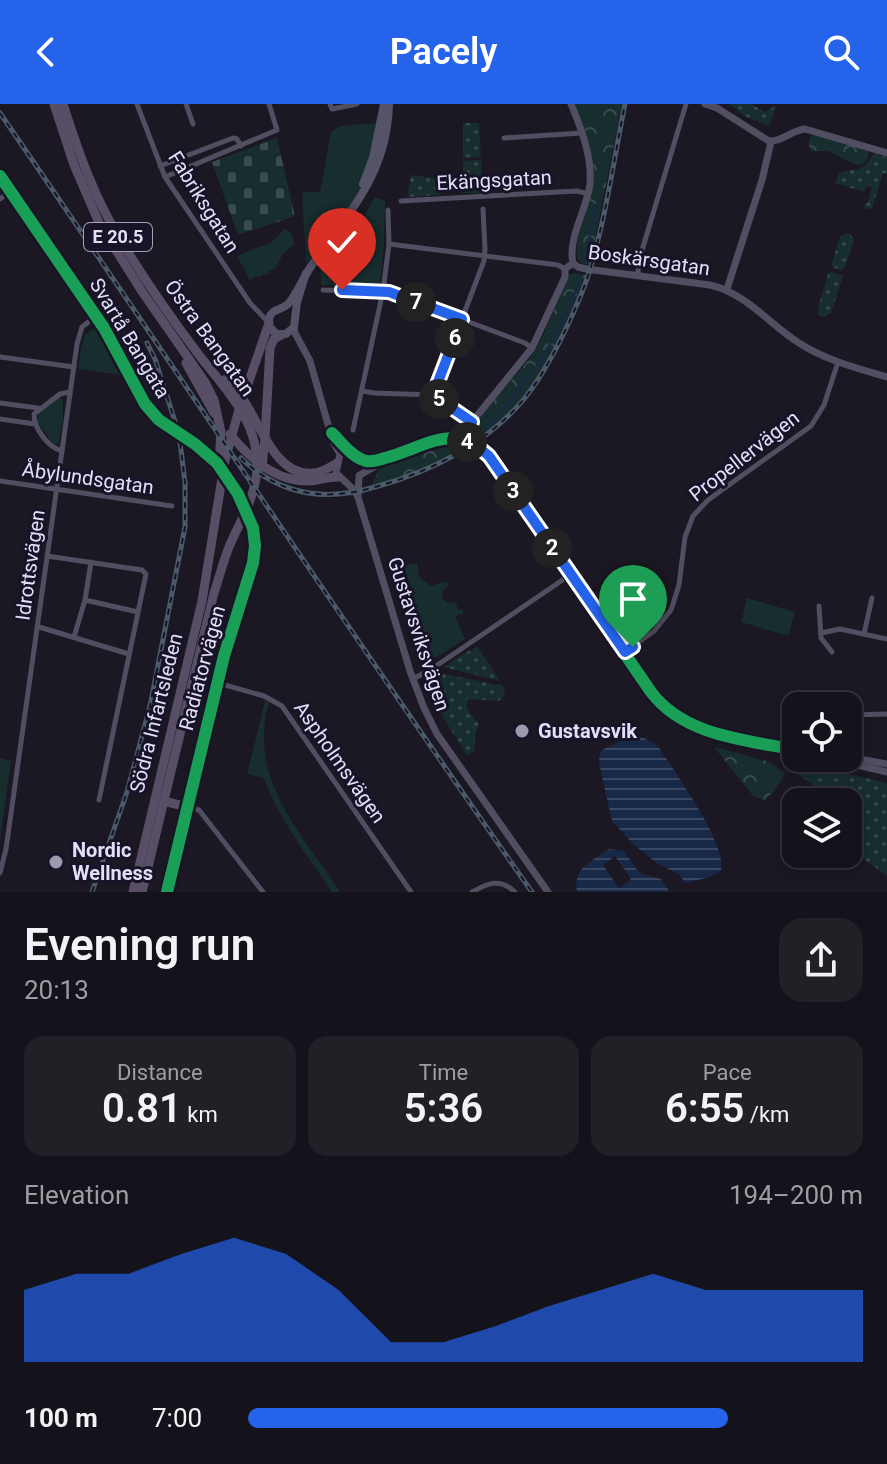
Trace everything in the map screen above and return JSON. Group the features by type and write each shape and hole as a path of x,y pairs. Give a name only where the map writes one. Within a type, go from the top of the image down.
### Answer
{"main road":[{"name":"Östra Bangatan","path":"54,104 74,165 100,225 209,389 220,421 218,496"},
{"name":"Östra Bangatan","path":"63,104 84,167 111,225 145,280 244,416 255,445 257,473 237,534"},
{"path":"218,496 233,428 270,316 289,303 306,273 357,201 373,158 386,104"},
{"path":"237,534 261,474 270,348 274,339 290,331 306,273"},
{"path":"277,310 289,310 290,331"},
{"path":"268,322 272,331 290,331"},
{"name":"E 20.5","path":"166,325 213,412 233,439 253,458 292,479 342,479"},
{"name":"E 20.5","path":"191,342 239,393 285,465 312,474 338,461"},
{"name":"Södra Infartsleden","path":"196,648 218,496"},
{"name":"Södra Infartsleden","path":"133,892 196,648 224,563 237,534"},
{"name":"Södra Infartsleden","path":"142,892 192,662"},
{"path":"163,801 188,807"}],"street":[{"name":"Fabriksgatan","path":"137,104 165,177 250,303 268,322"},
{"path":"186,104 193,124"},
{"path":"165,177 277,130 269,104"},
{"path":"330,104 332,109 357,104"},
{"path":"461,440 532,348 565,277 565,269 573,263 572,249 590,183 589,161 571,104"},
{"path":"637,276 686,104"},
{"path":"705,104 717,108 771,142 805,129 887,153"},
{"path":"504,138 582,133"},
{"path":"160,166 233,138 241,146"},
{"path":"727,289 771,142"},
{"name":"Svartå Bangata","path":"0,176 96,316 138,395 152,413 217,463"},
{"path":"0,199 10,191"},
{"name":"Ekängsgatan","path":"401,201 577,191 588,194"},
{"path":"433,395 485,256 483,209"},
{"path":"353,430 383,291 389,244 388,210"},
{"name":"Boskärsgatan","path":"389,244 558,265 565,269"},
{"name":"Boskärsgatan","path":"573,263 586,269 727,289 800,344 887,377"},
{"path":"323,290 383,291 532,348"},
{"path":"257,309 277,310"},
{"name":"Idrottsvägen","path":"0,873 39,627 38,613 80,332 96,316"},
{"path":"290,331 311,365 333,442 340,454 336,470 342,479 353,480 395,455"},
{"path":"0,357 74,367"},
{"name":"Propellervägen","path":"625,652 654,631 671,610 677,595 685,537 693,516 708,500 811,426 824,405 839,361"},
{"path":"362,391 433,395 472,422"},
{"path":"62,451 52,447 35,424 34,414 60,394 70,392"},
{"path":"0,403 39,409"},
{"path":"0,419 35,424"},
{"path":"332,433 363,465 360,476"},
{"path":"338,461 344,455 369,462 439,438 454,438 477,446 489,456 657,700 685,721 717,733 782,747"},
{"name":"Radiatorvägen","path":"167,892 228,639 250,575 255,546 253,528 245,507 217,463"},
{"name":"Gustavsviksvägen","path":"360,476 358,497 424,708 437,734 548,892"},
{"name":"Gustavsviksvägen","path":"342,479 358,497"},
{"name":"Åbylundsgatan","path":"0,481 172,506"},
{"path":"47,556 145,571 99,800"},
{"path":"74,637 85,600 91,562"},
{"path":"413,679 570,575"},
{"path":"864,634 872,598"},
{"path":"85,600 138,612"},
{"path":"819,606 822,641 832,652"},
{"path":"39,627 129,654"},
{"path":"821,633 836,629 887,639"},
{"name":"Aspholmsvägen","path":"218,683 264,696 282,706 411,892"},
{"path":"862,716 887,714"},
{"path":"862,760 886,766"},
{"path":"862,763 886,766"},
{"path":"188,807 199,810 263,892"},
{"path":"472,892 494,882 504,884 515,892"}],"green space":[{"path":"574,104 622,104 590,265 580,262 577,255 587,199 590,157 586,133"},
{"path":"729,104 751,104 765,112 777,105 769,126 744,116"},
{"path":"376,123 373,155 362,185 306,264 302,192 320,192 331,132 340,126"},
{"path":"463,123 479,123 481,157 463,158"},
{"path":"815,134 869,151 867,159 856,165 828,151 811,151 809,141"},
{"path":"277,138 295,216 238,235 212,162"},
{"path":"874,153 887,157 887,174 883,173 872,208 864,209 872,187 866,186 864,192 835,183 839,173 860,169"},
{"path":"481,160 482,193 463,193 463,161"},
{"path":"411,175 440,179 441,195 407,197"},
{"path":"375,197 385,201 380,287 321,285 320,259 335,240 348,244"},
{"path":"285,229 292,234 294,245 283,254 275,269 266,276 256,276 250,280 238,258 272,242"},
{"path":"846,233 854,240 842,271 831,266 840,236"},
{"path":"829,271 843,276 831,313 824,317 818,314 818,308"},
{"path":"568,275 587,275 574,310 548,361 511,411 477,439 474,434 477,424 536,349"},
{"path":"98,326 123,375 78,369 85,334"},
{"path":"59,397 63,400 63,421 58,444 54,444 37,422 39,410"},
{"path":"447,444 464,447 432,466 370,488 379,469"},
{"path":"398,562 402,565 417,563 419,576 430,586 447,581 449,586 442,591 442,598 448,603 456,602 458,610 462,609 464,613 455,616 465,639 430,661 416,650 390,564"},
{"path":"747,598 795,612 788,636 741,622"},
{"path":"477,646 500,681 443,667"},
{"path":"445,674 503,686 505,695 499,701 467,699 467,709 479,724 475,750 467,756 430,696 431,681"},
{"path":"265,701 269,702 264,730 265,756 272,780 295,826 340,892 332,892 304,851 264,778 247,774"},
{"path":"714,747 770,762 785,773 765,800 753,796"},
{"path":"0,758 11,761 0,840"},
{"path":"839,772 887,783 887,876 862,858 862,788 816,788 798,774"}],"water":[{"path":"633,736 658,746 708,826 721,858 721,870 710,877 685,883 679,874 658,864 634,845 612,821 599,763 600,755 605,749"},
{"path":"609,849 624,851 639,873 661,879 670,892 577,892 576,884 581,871","holes":["615,856 631,879 619,888 603,865"]}],"waterway":[{"path":"585,262 596,204"},
{"path":"486,430 542,358 564,318 581,276"}],"railway":[{"path":"241,458 271,480 287,487 304,492 338,494 356,492 416,473 456,454 493,430 529,392 547,365 583,289 601,229 625,104"},
{"path":"0,113 532,892"},
{"path":"92,892 127,792 150,706 185,527 185,482 179,434 147,343"}],"cycle path":[{"path":"0,176 104,328 145,404 159,420 217,463 238,494 253,528 253,563 224,656 167,892"},
{"path":"332,433 352,453 366,461 442,439 468,441 481,449 494,463 651,692 665,707 698,727 717,734 782,747"}],"place":[{"name":"Gustavsvik","path":"522,731"},
{"name":"Nordic Wellness","path":"56,862"}],"route":[{"path":"342,290 389,292 462,319 433,395 472,422 461,440 477,446 489,456 625,652 633,647"}]}
